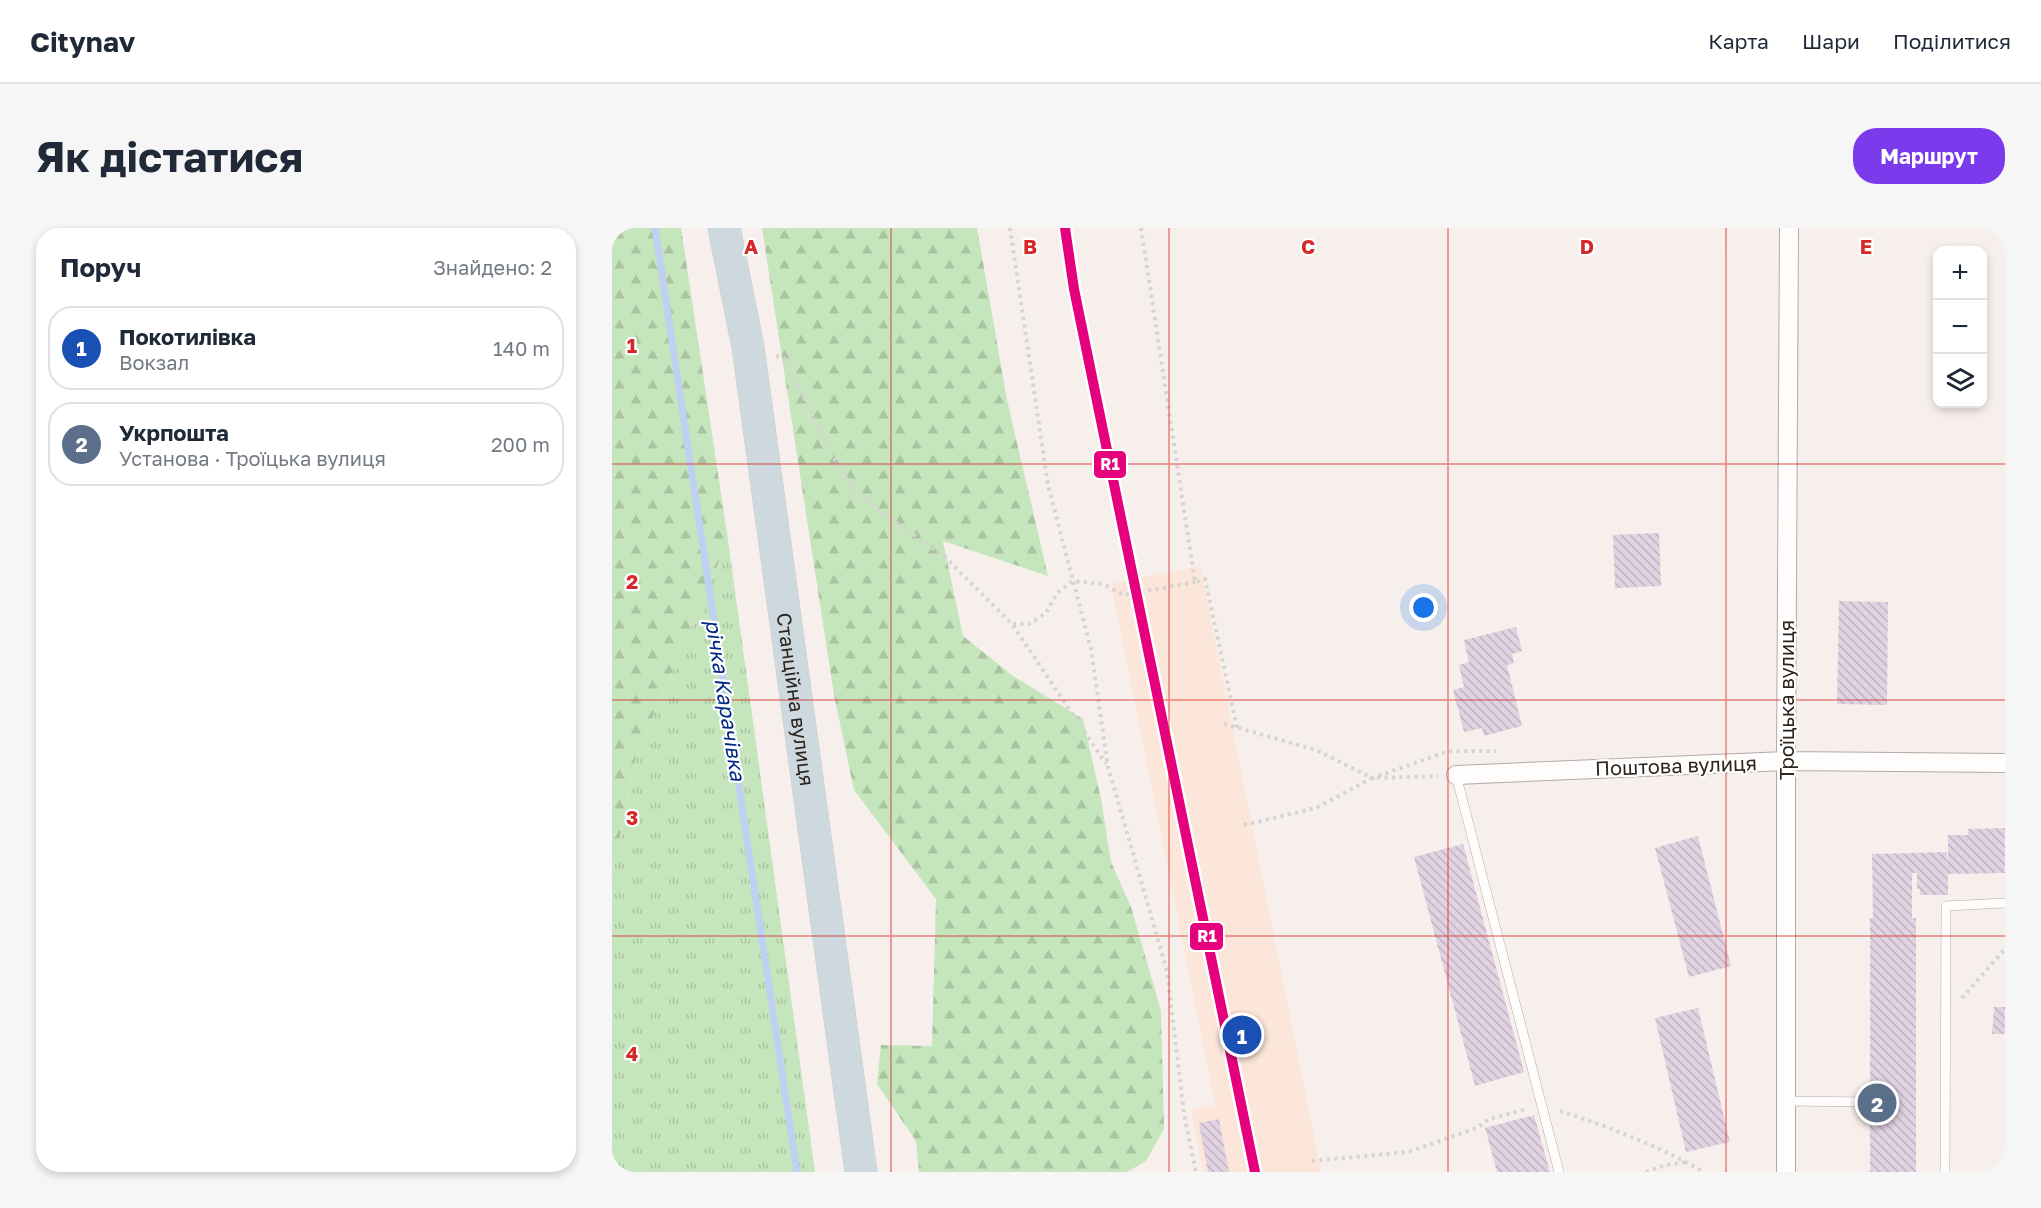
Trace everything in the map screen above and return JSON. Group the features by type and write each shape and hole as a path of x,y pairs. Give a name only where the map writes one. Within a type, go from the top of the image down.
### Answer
{"highway":[{"name":"Станційна вулиця","path":"724,228 747,347 861,1172"}],"street":[{"name":"Троїцька вулиця","path":"1786,1172 1789,228"},
{"name":"Поштова вулиця","path":"1456,775 1786,761 2005,763"}],"lane":[{"path":"1456,775 1559,1172"},
{"path":"1945,1172 1946,906 2005,903"},
{"path":"1786,1101 1870,1101"}],"path":[{"path":"1010,228 1048,484 1091,650 1108,768 1167,971 1184,1114 1196,1172"},
{"path":"1141,228 1195,582"},
{"path":"747,347 785,359 833,456 856,495 945,557 1012,624 1108,768"},
{"path":"1012,624 1029,624 1046,614 1057,593 1073,581 1103,585 1124,595 1205,579 1237,728"},
{"path":"1224,724 1316,750 1372,778"},
{"path":"1244,825 1316,808 1372,778 1456,775"},
{"path":"1945,1017 2005,949"},
{"path":"1312,1161 1408,1152 1477,1128 1489,1119 1542,1105 1592,1122 1687,1162 1704,1172"},
{"path":"1646,1172 1665,1165 1687,1162"}],"shaded area":[{"path":"1200,566 1321,1172 1203,1172 1191,1110 1215,1105 1111,584"}],"green space":[{"path":"612,228 681,228 728,540 636,756 612,876"},
{"path":"762,228 977,228 1007,400 1048,576 943,541 963,636 1013,676 1083,719 1101,799 1111,862 1131,907 1161,1011 1164,1129 1146,1161 1127,1172 919,1172 916,1141 877,1084 881,1045 932,1046 936,899 854,790 834,695"},
{"path":"728,540 815,1172 612,1172 612,876 636,756"}],"building":[{"path":"1659,533 1661,586 1615,588 1613,535"},
{"path":"1839,601 1888,602 1887,705 1837,704"},
{"path":"1516,627 1522,651 1512,654 1514,663 1507,665 1522,726 1484,736 1482,728 1464,732 1453,690 1464,687 1459,665 1469,662 1464,640"},
{"path":"2005,828 2005,873 1948,874 1948,895 1920,895 1920,889 1917,889 1917,873 1912,873 1912,918 1916,918 1916,1172 1870,1172 1872,854 1947,852 1948,867 1948,835 1968,835 1968,829"},
{"path":"1698,836 1731,966 1689,977 1655,848"},
{"path":"1463,844 1524,1072 1475,1086 1414,857"},
{"path":"1994,1007 2005,1007 2005,1034 1992,1034"},
{"path":"1698,1008 1730,1142 1686,1152 1655,1018"},
{"path":"1534,1115 1550,1172 1497,1172 1485,1128"},
{"path":"1219,1119 1229,1172 1208,1172 1199,1123"}],"waterway":[{"name":"річка Карачівка","path":"655,228 797,1172"}],"transit line":[{"name":"R1","path":"1065,228 1074,289 1255,1172"}],"place":[{"name":"Покотилівка","path":"1242,1035"},
{"name":"Укрпошта","path":"1877,1103"}]}
